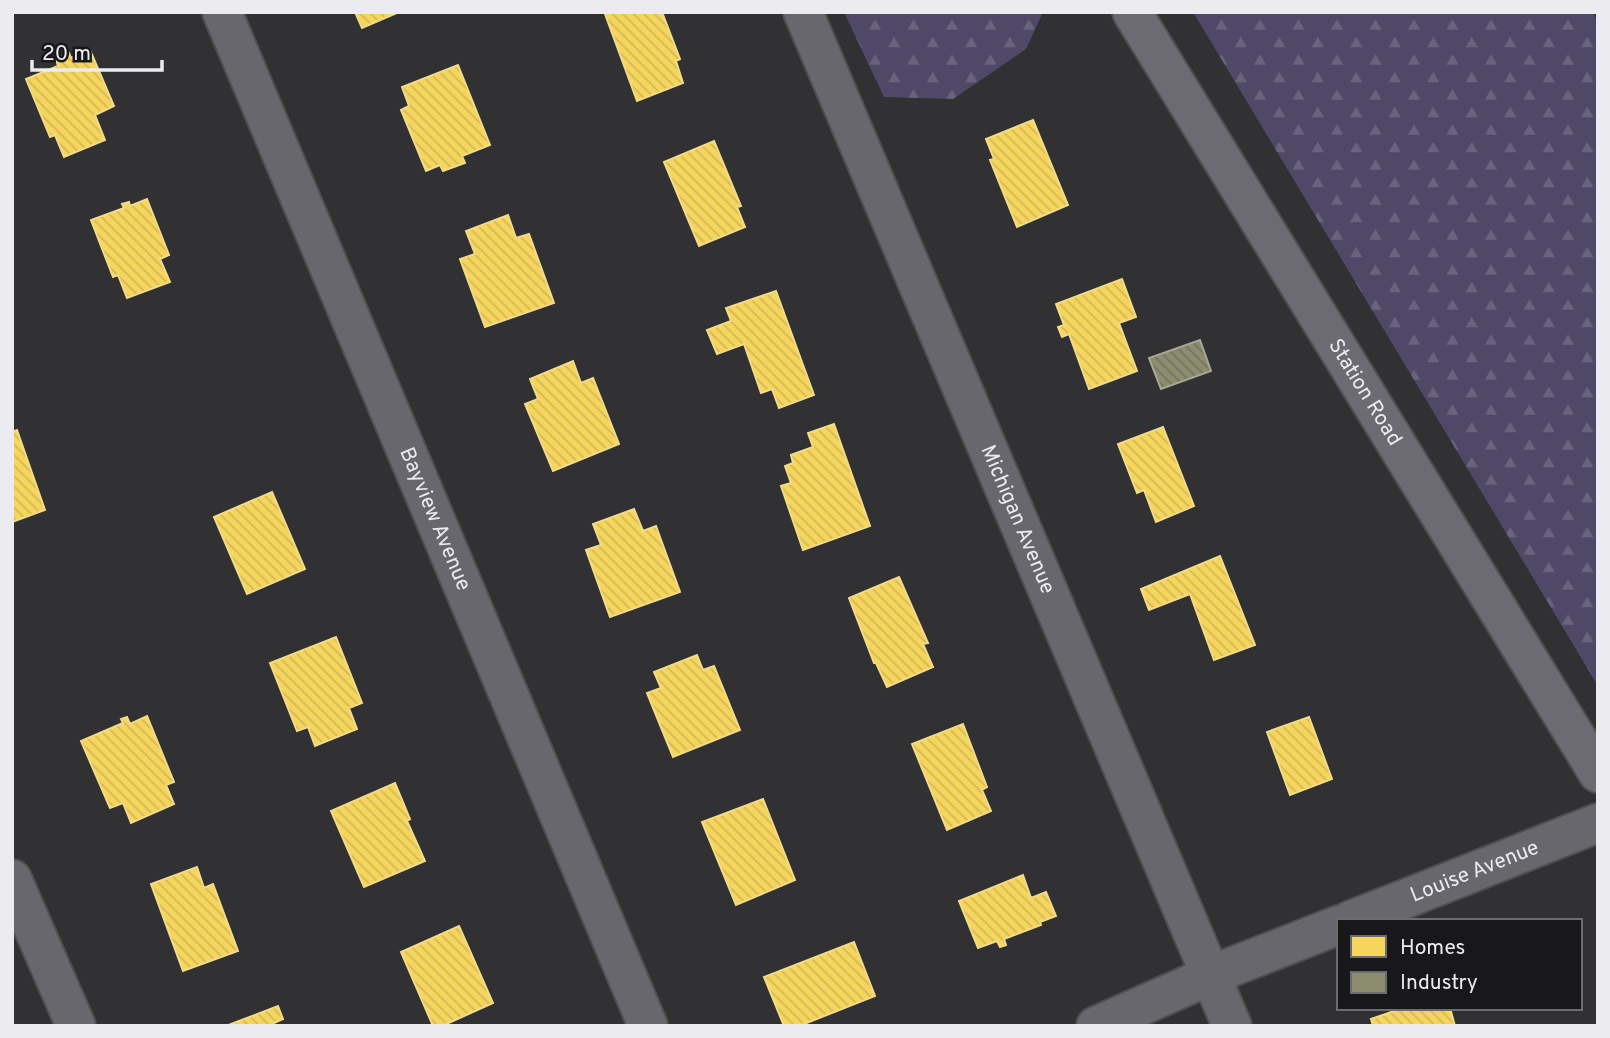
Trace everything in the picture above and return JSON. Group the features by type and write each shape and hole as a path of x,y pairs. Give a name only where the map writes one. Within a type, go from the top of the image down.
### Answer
{"main road":[{"name":"Station Road","path":"1132,12 1598,773"}],"street":[{"name":"Bayview Avenue","path":"222,12 648,1026"},
{"name":"Michigan Avenue","path":"803,12 1232,1026"},
{"name":"Louise Avenue","path":"1354,919 1598,823"},
{"path":"12,879 76,1026"},
{"path":"1096,1026 1211,975 1337,926"}],"green space":[{"path":"844,12 1043,12 1026,49 953,99 884,97"},
{"path":"1193,12 1593,12 1598,25 1598,686"}],"building: Homes":[{"path":"355,12 399,12 362,28"},
{"path":"662,12 680,59 676,61 683,83 637,101 605,14"},
{"path":"90,50 114,106 95,115 105,140 64,157 55,135 50,137 26,79 58,66 56,59 69,53 71,58"},
{"path":"458,65 490,145 462,156 465,163 443,171 440,165 426,171 401,110 409,106 402,87"},
{"path":"1033,120 1068,205 1017,227 990,160 994,159 986,139"},
{"path":"714,141 741,206 737,207 745,227 699,246 664,162"},
{"path":"147,199 169,255 160,259 170,282 127,298 118,275 113,277 91,220 124,208 122,204 129,202 130,206"},
{"path":"508,215 516,238 529,234 554,303 485,327 460,259 475,254 466,231"},
{"path":"1122,279 1136,317 1119,323 1137,371 1089,389 1069,334 1062,337 1058,327 1064,325 1056,304"},
{"path":"776,291 814,395 779,408 772,389 761,393 744,344 717,354 707,330 731,321 726,308"},
{"path":"573,361 581,383 593,378 619,444 553,471 525,404 538,399 530,379"},
{"path":"834,424 870,526 803,550 781,486 791,483 785,466 793,463 791,455 813,447 808,433"},
{"path":"1163,427 1194,506 1156,522 1144,490 1137,493 1118,444"},
{"path":"17,430 45,510 12,522 12,432"},
{"path":"272,492 305,569 247,594 214,517"},
{"path":"634,509 643,531 656,526 680,592 610,617 586,550 601,545 593,524"},
{"path":"1220,556 1255,645 1214,660 1190,594 1149,610 1141,589"},
{"path":"899,577 928,643 923,644 933,667 887,687 874,663 849,598"},
{"path":"336,637 362,703 349,708 357,729 315,746 308,727 297,731 270,663"},
{"path":"697,655 703,670 714,666 740,730 673,757 647,693 661,688 654,672"},
{"path":"147,716 174,782 166,785 174,804 131,823 123,803 110,808 81,741 123,723 121,719 127,717 130,724"},
{"path":"1309,717 1332,779 1290,795 1267,732"},
{"path":"963,724 987,787 982,790 991,811 947,830 912,744"},
{"path":"395,783 410,819 407,821 425,861 364,887 331,811"},
{"path":"763,799 795,880 736,905 702,822"},
{"path":"197,867 204,888 213,884 238,951 183,971 151,884"},
{"path":"1023,875 1031,898 1046,892 1056,916 1040,922 1041,925 1004,939 1006,945 1000,947 997,941 978,948 959,901"},
{"path":"459,926 493,1003 442,1026 433,1026 401,952"},
{"path":"854,942 875,996 799,1026 784,1026 764,977"},
{"path":"278,1006 283,1019 274,1023 275,1026 226,1026"},
{"path":"1397,1010 1451,1010 1455,1026 1373,1026 1371,1019"}],"building: Industry":[{"path":"1200,340 1211,371 1161,389 1149,358"}]}
